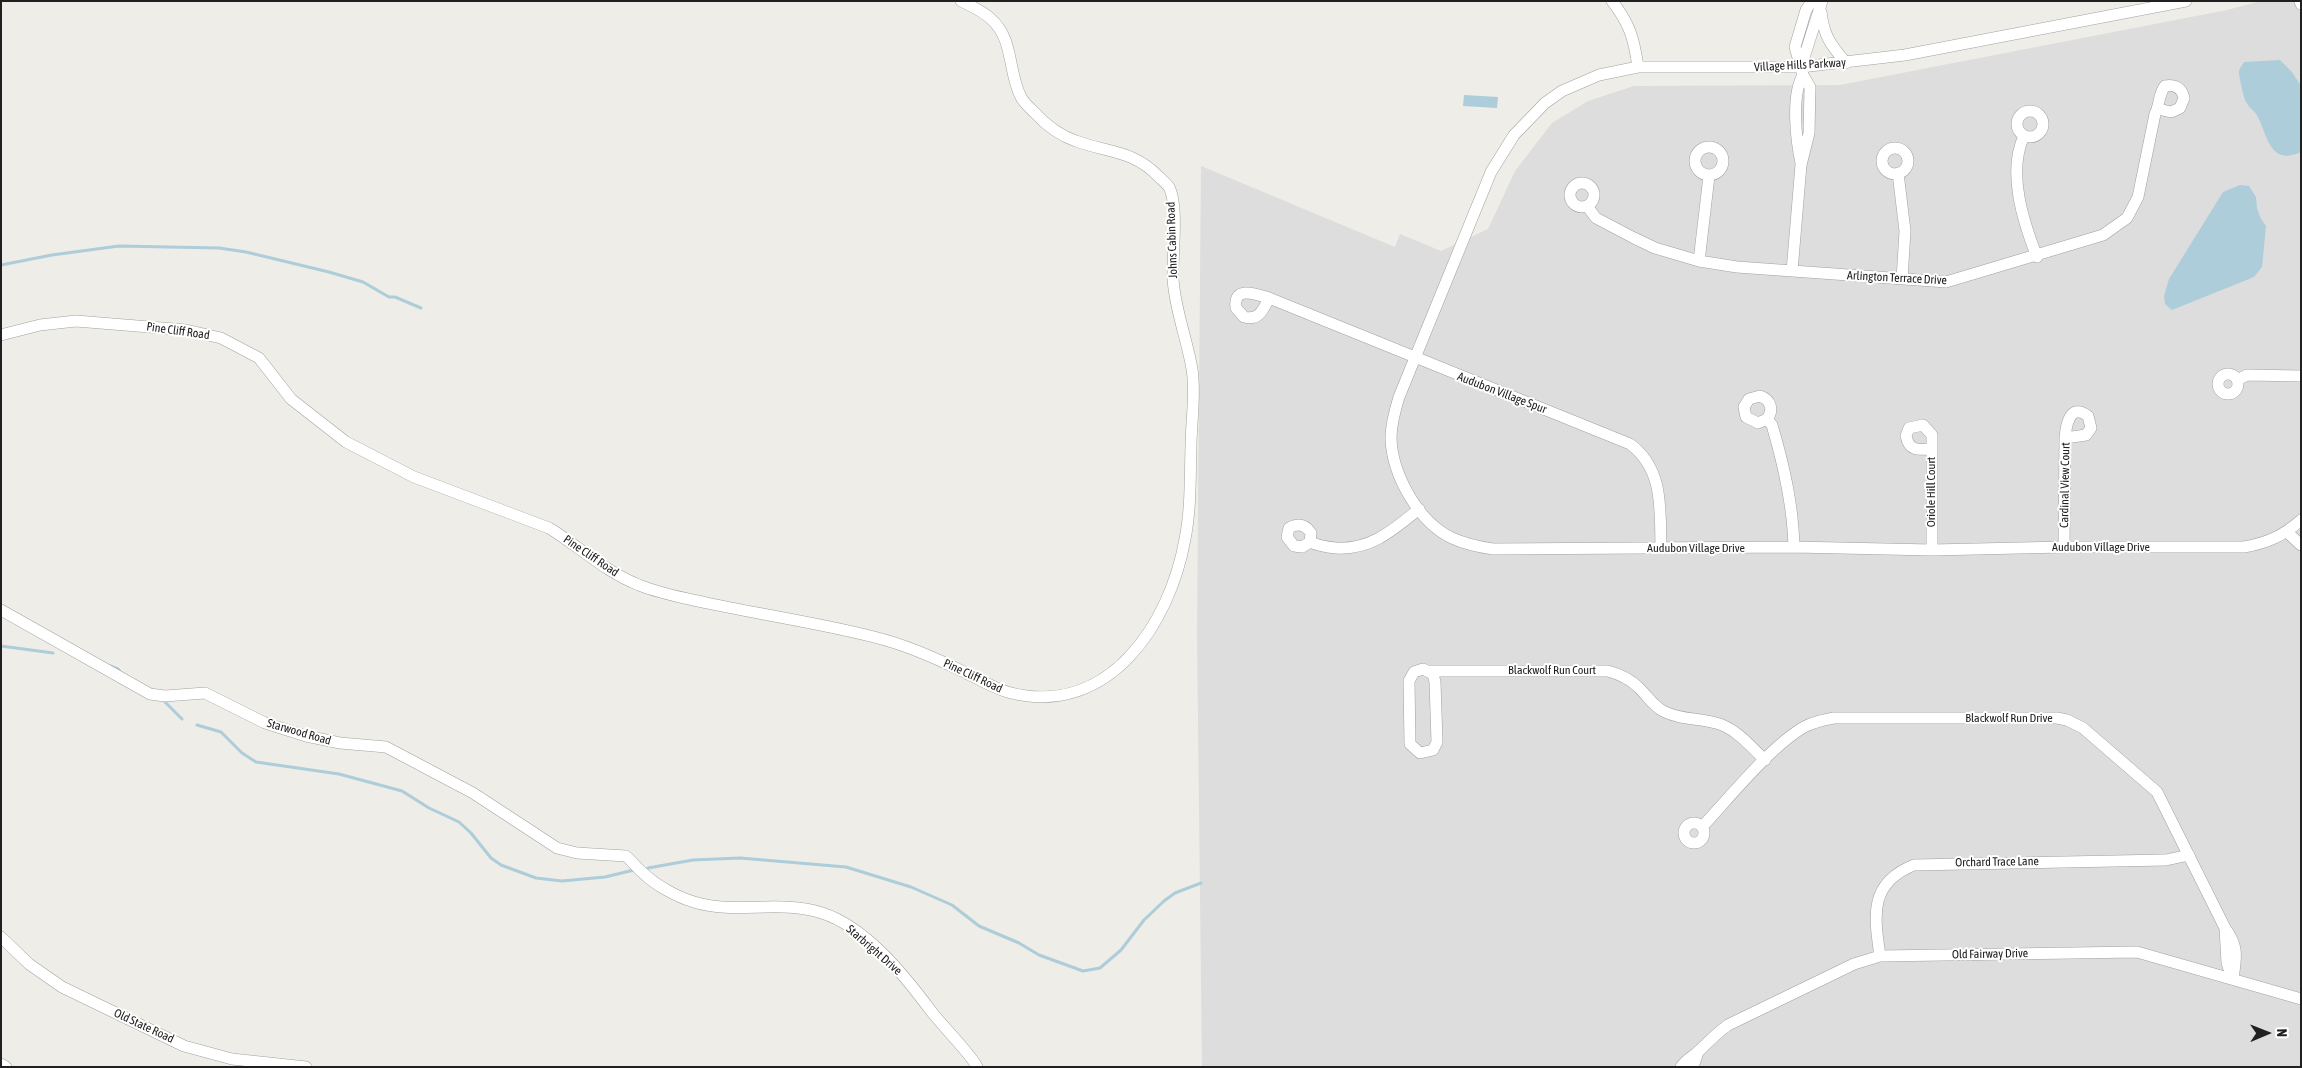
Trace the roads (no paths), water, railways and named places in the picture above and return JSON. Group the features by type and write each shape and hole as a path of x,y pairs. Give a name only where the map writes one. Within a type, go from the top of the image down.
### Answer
{"street":[{"name":"Johns Cabin Road","path":"961,1 992,19 1004,34 1020,97 1044,122 1073,140 1137,158 1147,164 1169,187 1173,208 1173,281 1192,372 1189,512 1185,539 1173,588"},
{"path":"1612,1 1626,19 1631,32 1638,67"},
{"path":"1792,271 1801,165 1809,133 1810,87 1795,51 1797,36 1806,10 1812,1"},
{"name":"Village Hills Parkway","path":"1476,209 1491,172 1514,135 1545,103 1562,91 1599,75 1638,67 1802,71 1905,55 2165,3 2186,1"},
{"path":"1802,71 1821,6"},
{"path":"1821,6 1824,32 1830,44 1846,63"},
{"name":"Arlington Terrace Drive","path":"1587,206 1596,218 1634,238 1655,248 1698,261 1792,271 1946,282 2037,257 2104,235 2127,218 2138,196 2155,114 2158,108"},
{"path":"2024,136 2019,146 2017,160 2020,191 2024,223 2037,257"},
{"path":"1898,173 1904,230 1902,279"},
{"path":"1698,261 1709,176"},
{"name":"Audubon Village Drive","path":"1476,209 1414,359 1395,412 1391,438 1398,474 1406,491 1419,509 1437,527 1451,537 1486,548 1794,547 1932,550 2064,547 2244,547 2272,540 2287,532 2301,520"},
{"name":"Audubon Village Spur","path":"1268,298 1414,359 1618,439 1638,450 1653,471 1656,481 1661,548"},
{"name":"Pine Cliff Road","path":"1,335 40,325 76,321 186,330 221,338 258,358 291,399 346,442 414,477 549,528 570,540 586,555 634,584 660,593 747,612 826,625 905,644 988,685 1008,692 1028,696 1051,696 1074,693 1098,683 1115,671 1138,648 1157,620 1173,588"},
{"path":"2237,380 2247,375 2301,376"},
{"name":"Cardinal View Court","path":"2064,547 2065,438 2066,424 2070,415 2078,412 2088,416 2091,424 2086,435 2065,438"},
{"path":"1767,420 1772,425 1787,480 1793,511 1794,547"},
{"name":"Oriole Hill Court","path":"1931,449 1916,450 1908,445 1906,436 1909,428 1918,424 1927,427 1932,435 1932,550"},
{"path":"1310,542 1322,547 1348,548 1362,546 1386,536 1419,509"},
{"path":"2287,532 2301,546"},
{"name":"Starwood Road","path":"1,610 150,694 165,696 205,694 265,723 306,736 340,743 386,746 481,798 557,848 577,853 626,856"},
{"name":"Blackwolf Run Court","path":"1430,671 1435,682 1437,742 1433,750 1420,753 1410,744 1409,681 1411,676 1418,670 1608,671 1623,677 1638,687 1654,706 1669,714 1726,727 1737,733 1766,760"},
{"name":"Blackwolf Run Drive","path":"1702,828 1766,760 1804,727 1814,722 1834,718 2057,718 2067,720 2083,728 2156,792 2225,928 2234,941 2236,958 2233,979"},
{"name":"Orchard Trace Lane","path":"1880,956 1875,922 1877,900 1888,883 1904,869 1914,865 2166,860 2189,854"},
{"name":"Starbright Drive","path":"626,856 650,879 694,902 717,906 807,908 837,919 873,947 908,980 942,1027 977,1067 984,1064 988,1067"},
{"name":"Old State Road","path":"1,937 29,964 62,988 184,1046 232,1059 306,1067"},
{"name":"Old Fairway Drive","path":"1681,1067 1686,1058 1698,1052 1711,1038 1728,1025 1854,964 1880,956 2137,952 2301,999"},
{"name":"Old Fairway Drive","path":"1693,1067 1698,1052"},
{"path":"1,1064 6,1067"}],"water":[{"path":"2280,60 2292,72 2301,86 2301,152 2291,155 2283,155 2276,152 2268,141 2258,117 2245,100 2239,75 2244,62"},
{"path":"1464,95 1498,97 1497,108 1463,106"},
{"path":"2240,185 2249,186 2256,197 2257,208 2266,226 2262,267 2254,277 2172,310 2165,304 2164,296 2169,279 2223,192"}],"waterway":[{"path":"1,265 52,255 119,246 219,248 246,252 363,282 389,297 395,297 421,308"},
{"path":"1,646 53,653"},
{"path":"110,666 118,669 121,673"},
{"path":"163,700 182,719"},
{"path":"197,725 221,732 242,753 256,762 339,774 402,791 429,808 459,822 471,833 491,858 501,865 536,878 562,881 605,877 634,870"},
{"path":"648,868 693,860 740,858 846,867 911,887 952,905 979,926 1019,943 1039,955 1083,971 1100,968 1121,950 1144,920 1164,901 1175,893 1201,883"}]}
